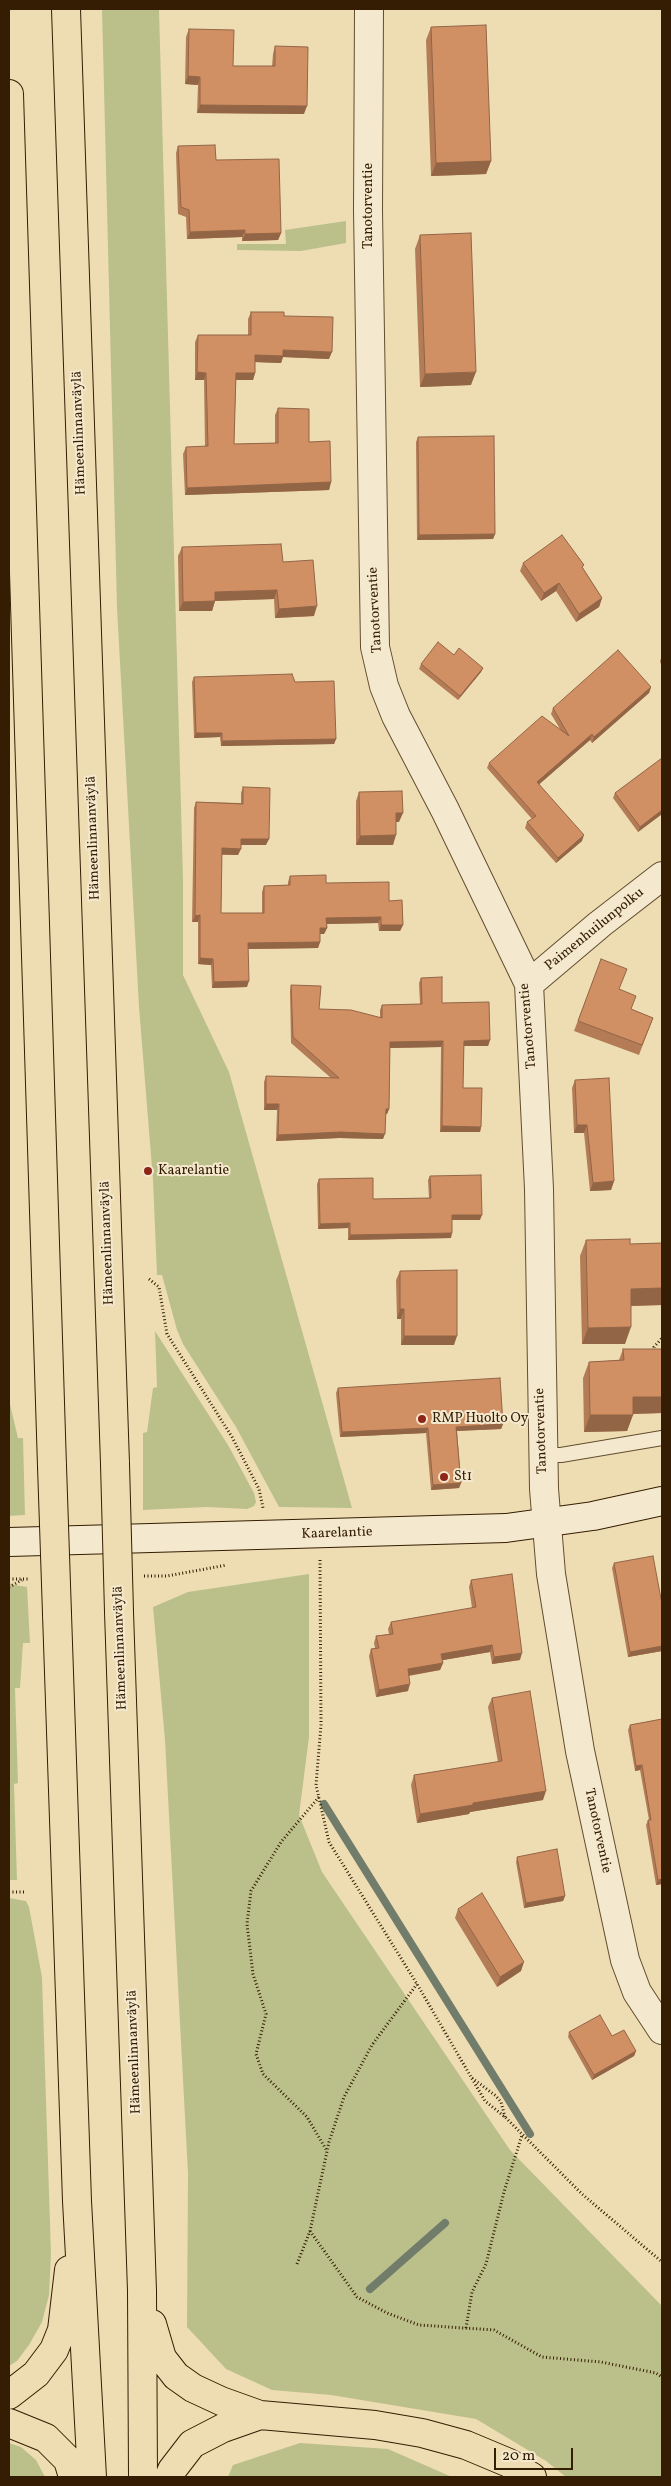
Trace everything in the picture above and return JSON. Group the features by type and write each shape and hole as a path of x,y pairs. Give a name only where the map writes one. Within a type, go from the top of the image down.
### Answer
{"highway":[{"name":"Hämeenlinnanväylä","path":"66,9 142,2291 143,2477"},
{"path":"9,94 77,2201 92,2477"},
{"path":"9,2394 36,2374 54,2350 62,2330 77,2201"},
{"path":"142,2291 162,2358 176,2376 193,2388 221,2402 260,2415 375,2425 422,2433 466,2445 509,2463 532,2477"},
{"path":"169,2477 172,2470 192,2444 223,2428 260,2415"},
{"path":"9,2423 46,2438 68,2460 73,2477"}],"street":[{"name":"Tanotorventie","path":"369,9 369,227 375,647 384,686 396,716 445,810 529,984 539,1189 543,1455 546,1523 551,1574 580,1751 625,1960 637,1992 662,2030"},
{"name":"Paimenhuilunpolku","path":"529,984 600,924 662,876"},
{"name":"Kaarelantie","path":"9,1542 506,1528 593,1516 662,1501"}],"lane":[{"path":"543,1455 561,1455 662,1438"}],"path":[{"path":"149,1279 159,1287 167,1334 232,1437 259,1489 264,1513"},
{"path":"654,1356 654,1347 662,1338"},
{"path":"310,1560 330,1559"},
{"path":"320,1560 321,1725 316,1785 329,1842 417,1984 485,2101 505,2118 582,2194 662,2262"},
{"path":"138,1576 166,1576 234,1564"},
{"path":"9,1579 32,1579"},
{"path":"9,1587 22,1580"},
{"path":"319,1797 281,1842 251,1891 247,1924 253,1974 266,2014 256,2054 263,2074 307,2117 327,2151"},
{"path":"9,1892 25,1892"},
{"path":"297,2264 310,2231 327,2151 344,2097 372,2045 417,1984"},
{"path":"469,2076 496,2096 501,2102 505,2118"},
{"path":"466,2328 472,2292 486,2264 522,2135"},
{"path":"310,2231 357,2297 387,2314 420,2326 494,2330 542,2357 601,2362 656,2373 662,2377"}],"green space":[{"path":"102,9 159,9 183,878 183,975 229,1072 352,1508 279,1507 236,1427 183,1344 177,1330 162,1275 157,1275 153,1180 139,1007 117,608"},
{"path":"346,221 346,243 301,251 237,250 237,244 286,244 285,230"},
{"path":"155,1331 228,1445 254,1493 256,1502 254,1506 247,1509 207,1507 143,1510 143,1433 147,1432 153,1388 157,1387"},
{"path":"9,1400 18,1438 23,1438 25,1515 9,1516"},
{"path":"309,1574 309,1737 299,1815 322,1872 510,2150 662,2306 662,2477 566,2477 546,2461 476,2419 331,2395 272,2390 226,2369 187,2327 188,2174 165,1740 153,1607 188,1592"},
{"path":"9,1584 27,1587 30,1643 23,1643 20,1688 15,1688 18,1783 14,1784 17,1880 9,1880"},
{"path":"9,1898 26,1901 29,1907 42,1977 51,2254 49,2295 42,2322 17,2361 9,2366"},
{"path":"9,2443 21,2447 36,2460 45,2477 9,2477"},
{"path":"300,2443 388,2449 452,2477 228,2477 233,2465"}],"building":[{"path":"486,25 491,161 436,163 431,27"},
{"path":"189,29 234,30 233,66 275,66 275,46 308,47 307,106 200,105 200,77 188,76"},
{"path":"215,145 216,160 279,159 281,233 245,234 245,230 190,232 189,210 181,207 178,146"},
{"path":"471,233 476,372 425,374 420,235"},
{"path":"251,312 284,312 284,316 333,317 332,352 283,350 283,356 255,355 255,373 236,373 234,444 278,443 278,408 309,409 309,442 330,441 331,482 187,488 186,447 208,446 206,373 197,372 198,335 251,335"},
{"path":"494,436 495,534 419,535 418,437"},
{"path":"562,535 584,565 582,567 602,598 579,614 559,583 544,593 523,563"},
{"path":"281,544 283,562 313,560 317,606 279,609 277,590 215,592 215,601 183,602 182,547"},
{"path":"438,642 454,655 459,648 483,668 460,696 421,664"},
{"path":"618,650 651,687 594,737 592,734 537,782 584,835 558,858 527,822 536,816 489,763 542,716 569,736 553,708"},
{"path":"292,674 295,682 334,681 336,739 222,741 222,733 196,733 194,677"},
{"path":"662,758 662,810 640,827 615,793"},
{"path":"243,787 270,788 269,839 241,839 241,849 222,848 221,913 264,913 264,886 290,885 290,876 326,875 326,883 389,882 389,901 402,900 403,925 381,925 381,917 326,918 327,928 320,928 320,942 248,943 249,981 214,982 213,959 200,958 200,915 195,916 196,802 243,804"},
{"path":"402,791 403,813 396,813 396,835 360,836 359,792"},
{"path":"601,959 627,969 619,989 636,996 631,1009 653,1018 642,1045 578,1021"},
{"path":"442,977 442,1003 489,1002 490,1040 464,1041 463,1088 482,1088 481,1127 442,1126 443,1041 390,1042 389,1109 386,1109 385,1134 341,1132 278,1135 279,1104 266,1104 266,1076 339,1078 293,1037 291,985 321,986 319,1009 351,1010 382,1018 382,1005 422,1004 421,978"},
{"path":"609,1078 614,1181 593,1183 587,1125 577,1125 575,1080"},
{"path":"481,1175 482,1215 452,1215 452,1233 350,1235 350,1223 320,1224 319,1179 373,1178 373,1199 431,1198 430,1176"},
{"path":"630,1239 630,1244 662,1243 662,1288 631,1289 631,1327 588,1328 586,1240"},
{"path":"457,1270 457,1336 404,1336 404,1309 400,1309 400,1271"},
{"path":"623,1349 662,1349 662,1397 633,1397 633,1415 590,1415 589,1362 624,1360"},
{"path":"500,1378 503,1424 456,1427 461,1483 433,1485 428,1428 342,1432 338,1388"},
{"path":"653,1556 662,1604 662,1646 630,1652 614,1563"},
{"path":"512,1574 522,1653 494,1657 492,1645 441,1654 443,1663 408,1669 410,1684 379,1690 371,1649 379,1648 376,1636 393,1634 391,1622 476,1607 471,1580"},
{"path":"530,1691 546,1791 420,1814 414,1775 502,1761 492,1698"},
{"path":"662,1719 662,1879 658,1880 648,1820 651,1820 642,1765 636,1766 630,1725"},
{"path":"557,1849 565,1896 526,1903 517,1857"},
{"path":"482,1893 524,1962 500,1977 458,1909"},
{"path":"600,2015 612,2036 624,2030 636,2051 594,2075 569,2032"}],"waterway":[{"path":"324,1804 530,2134"},
{"path":"370,2289 445,2223"}],"place":[{"name":"Kaarelantie","path":"148,1171"},
{"name":"RMP Huolto Oy","path":"422,1419"},
{"name":"St1","path":"444,1477"}]}
